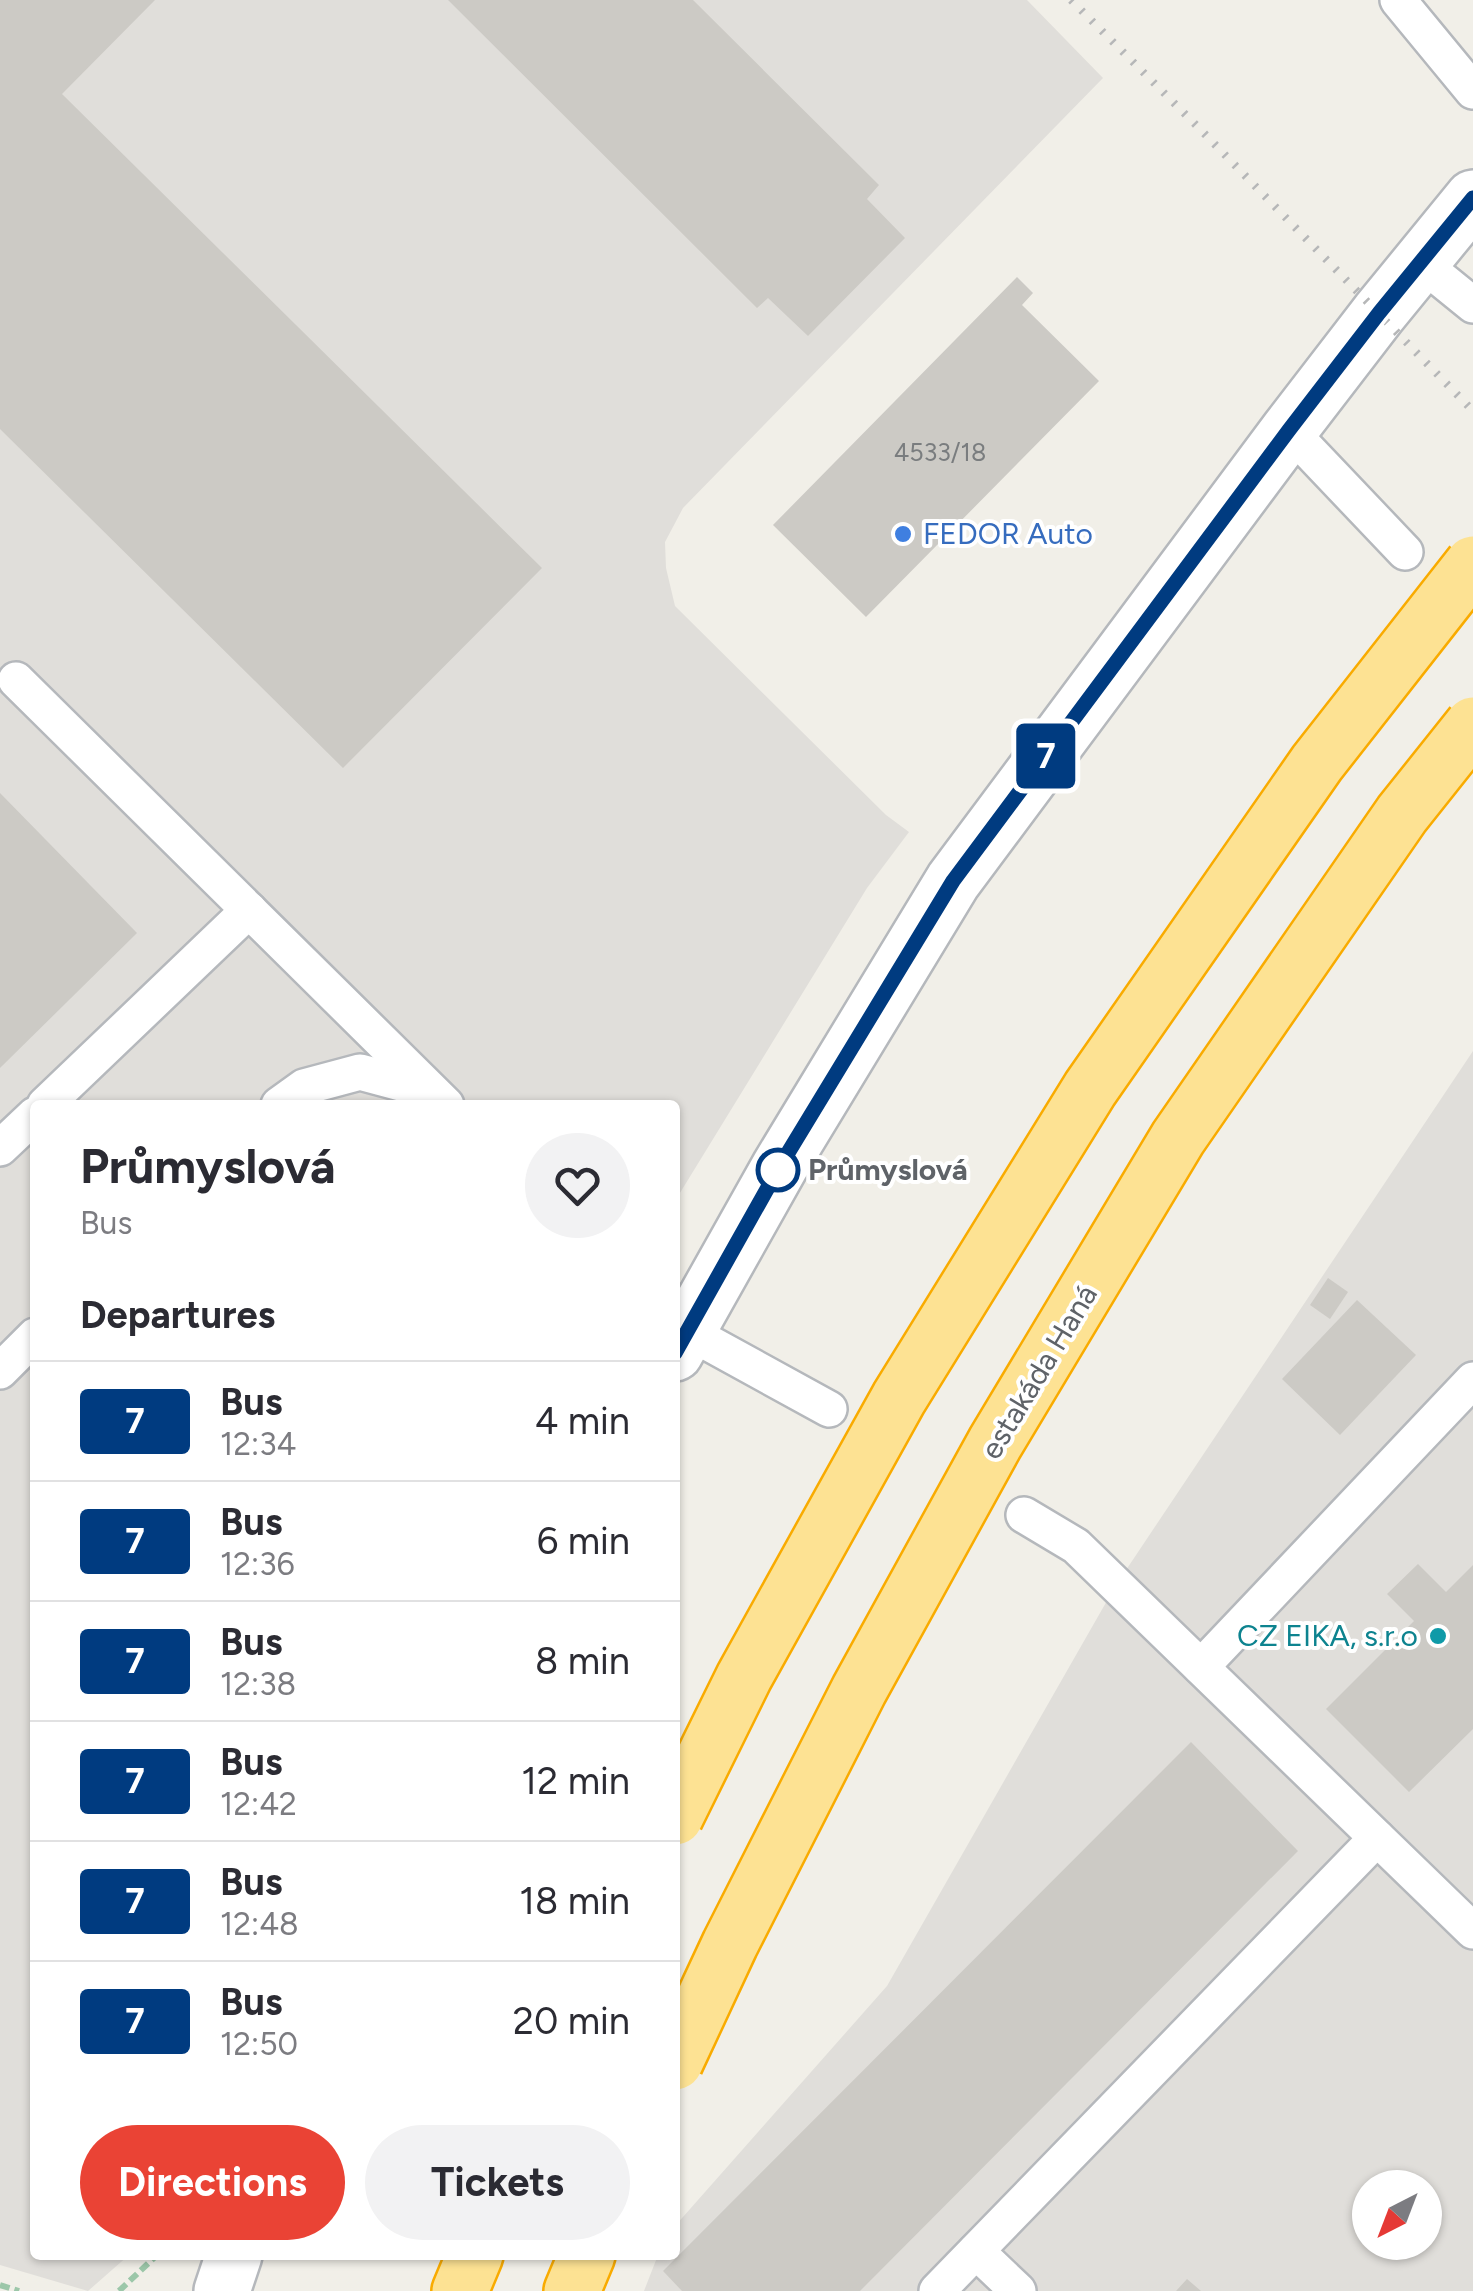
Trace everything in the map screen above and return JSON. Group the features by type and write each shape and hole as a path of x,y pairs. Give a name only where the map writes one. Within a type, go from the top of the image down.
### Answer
{"highway":[{"path":"680,1807 744,1677 900,1398 1090,1089 1317,763 1473,564"},
{"name":"estakáda Haná","path":"680,2051 730,1944 860,1690 1056,1342 1178,1138 1402,814 1473,725"},
{"path":"460,2291 473,2260"},
{"path":"572,2291 585,2260"}],"street":[{"path":"680,1333 953,881 1289,430 1473,198"},
{"path":"222,2291 232,2260"}],"lane":[{"path":"1398,0 1473,91"},
{"path":"1420,262 1473,304"},
{"path":"1289,430 1405,552"},
{"path":"16,680 439,1098"},
{"path":"50,1100 249,910"},
{"path":"286,1100 304,1087 360,1072 439,1098"},
{"path":"0,1148 30,1119"},
{"path":"680,1335 829,1408"},
{"path":"0,1370 30,1341"},
{"path":"1201,1668 1473,1380"},
{"path":"1024,1515 1076,1546 1473,1931"},
{"path":"937,2291 1377,1838"},
{"path":"976,2251 1018,2291"}],"path":[{"path":"118,2291 152,2260"},
{"path":"0,2285 19,2291"}],"shaded area":[{"path":"0,0 1027,0 1103,78 683,508 665,542 666,568 675,606 886,815 909,832 867,888 680,1193 680,1100 30,1100 30,2260 123,2260 88,2291 0,2265"},
{"path":"1473,1051 1473,2291 644,2291 656,2260 680,2260 680,2220 887,1986 1116,1585"}],"building":[{"path":"0,0 155,0 62,94 542,568 343,768 0,429"},
{"path":"448,0 693,0 879,185 867,199 905,238 808,336 768,298 757,308"},
{"path":"1017,277 1033,293 1022,305 1099,381 866,617 773,525"},
{"path":"0,793 137,933 0,1068"},
{"path":"1328,1278 1348,1292 1330,1319 1310,1305"},
{"path":"1357,1300 1416,1355 1340,1435 1282,1379"},
{"path":"1418,1564 1446,1592 1473,1565 1473,1729 1409,1792 1326,1709 1414,1621 1387,1594"},
{"path":"1191,1742 1298,1851 860,2291 682,2291 663,2271 674,2260 680,2260 680,2254"},
{"path":"1187,2279 1201,2291 1176,2291"}],"railway":[{"path":"1071,0 1473,411"}],"bus line":[{"name":"7","path":"680,1344 780,1166 953,881 1289,430 1473,198"}],"place":[{"name":"FEDOR Auto","path":"903,534"},
{"name":"Průmyslová","path":"778,1170"},
{"name":"CZ EIKA, s.r.o","path":"1438,1636"}]}
